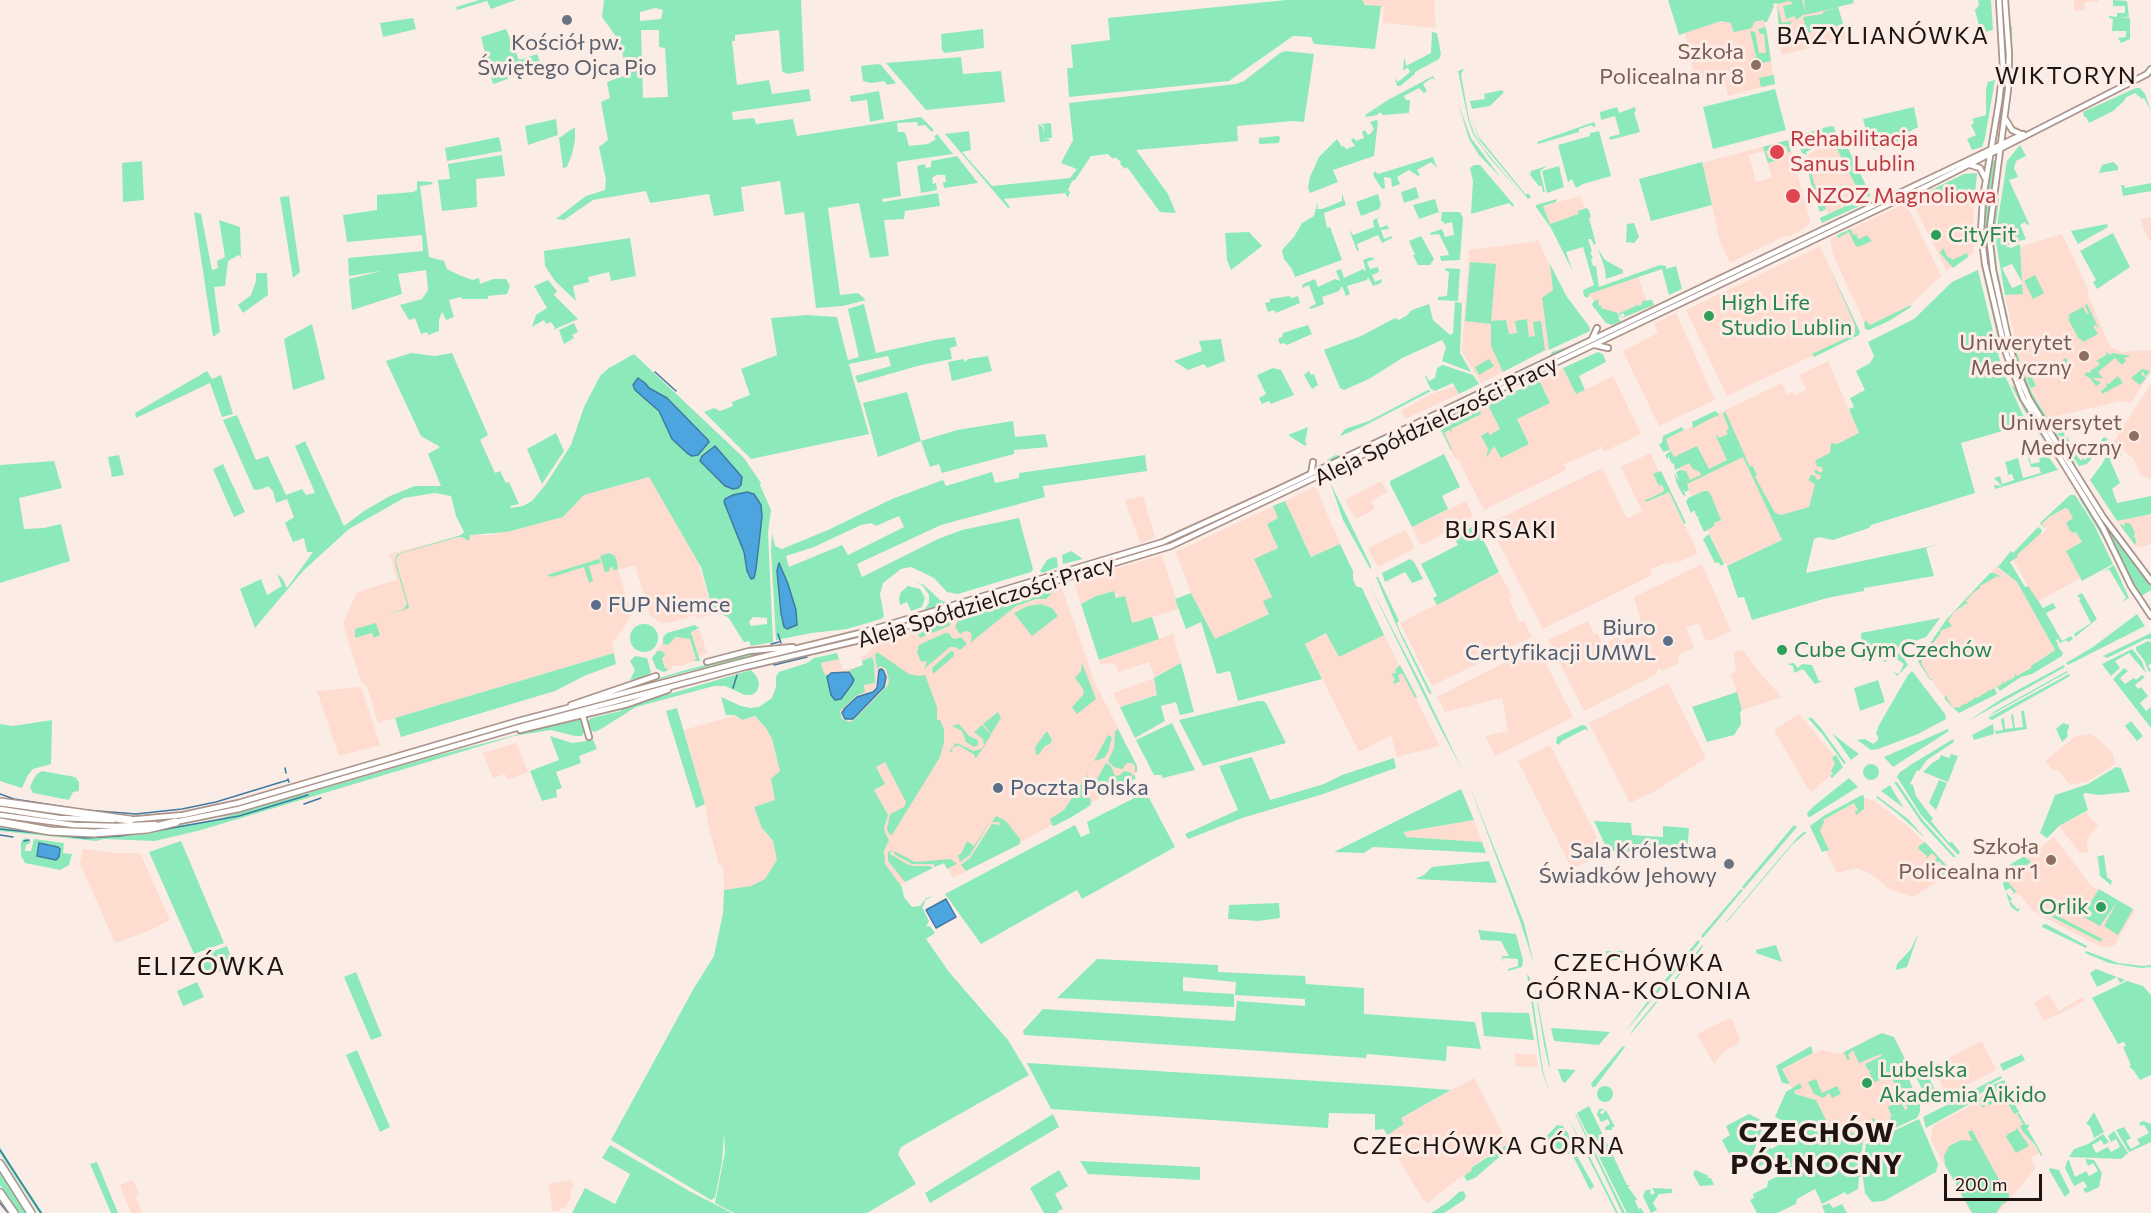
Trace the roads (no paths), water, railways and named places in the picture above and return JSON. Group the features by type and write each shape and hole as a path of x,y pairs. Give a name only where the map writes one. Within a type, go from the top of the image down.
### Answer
{"highway":[{"path":"1,804 130,820"},
{"path":"1,822 64,832 94,833 147,829 176,822"},
{"path":"0,1164 31,1213"},
{"path":"0,1193 14,1213"}],"main road":[{"path":"1999,0 2003,68 1982,212 1983,247 2010,367 2028,407 2103,528 2131,586 2151,616"},
{"path":"2005,0 2009,60 2002,146 1990,218 1989,245 1995,282 2016,368 2029,399 2093,500 2151,581"},
{"name":"Aleja Spółdzielczości Pracy","path":"812,647 1187,533 1593,343 1605,334 1992,148 2002,146 2149,72"},
{"path":"2005,117 2012,130 2022,134"},
{"name":"Aleja Spółdzielczości Pracy","path":"812,647 871,637 1171,546 1990,155 2022,134 2034,130"},
{"path":"1969,165 1981,170 1986,180"},
{"path":"1597,328 1593,343 1608,348"},
{"path":"1310,474 1313,462"},
{"path":"130,820 183,815 238,803 555,712 800,647"},
{"path":"707,662 749,651 812,647"},
{"path":"0,815 86,826 135,826 176,822 250,806 502,732 812,647"},
{"path":"555,712 622,686 656,676"},
{"path":"502,732 583,716 641,700 681,684"},
{"path":"583,716 589,737"}],"water":[{"path":"638,378 649,388 667,398 708,440 709,442 698,455 692,456 687,453 672,439 659,411 635,390 633,385"},
{"path":"715,446 742,477 738,488 725,486 700,461 702,456"},
{"path":"747,492 754,494 761,505 762,517 756,569 754,578 751,579 747,571 744,552 724,502 733,495"},
{"path":"779,563 796,610 797,625 787,629 784,627 781,613 777,571"},
{"path":"881,669 886,677 884,687 853,719 845,719 842,713 845,708 857,697 873,692 877,688"},
{"path":"849,672 854,680 852,684 841,699 835,700 831,695 827,677 831,673"},
{"path":"39,843 58,847 59,857 56,860 37,856"},
{"path":"946,899 956,917 936,928 926,910"}],"waterway":[{"path":"655,372 676,391"},
{"path":"778,634 781,643"},
{"path":"771,644 779,642"},
{"path":"774,665 807,657"},
{"path":"733,688 737,675"},
{"path":"285,768 286,773"},
{"path":"0,794 14,799 85,810 136,814 182,809 216,802 288,780"},
{"path":"150,832 239,816 308,795"},
{"path":"304,804 321,798"},
{"path":"0,829 85,838 145,832"},
{"path":"0,835 13,837"},
{"path":"24,841 29,840"},
{"path":"0,1150 41,1213"},
{"path":"0,1203 8,1213"}],"place":[{"name":"Kościół pw. Świętego Ojca Pio","path":"567,20"},
{"name":"Szkoła Policealna nr 8","path":"1756,65"},
{"name":"Rehabilitacja Sanus Lublin","path":"1777,152"},
{"name":"NZOZ Magnoliowa","path":"1793,196"},
{"name":"CityFit","path":"1936,235"},
{"name":"High Life Studio Lublin","path":"1709,316"},
{"name":"Uniwerytet Medyczny","path":"2084,356"},
{"name":"Uniwersytet Medyczny","path":"2134,436"},
{"name":"FUP Niemce","path":"596,605"},
{"name":"Biuro Certyfikacji UMWL","path":"1668,641"},
{"name":"Cube Gym Czechów","path":"1782,650"},
{"name":"Poczta Polska","path":"998,788"},
{"name":"Szkoła Policealna nr 1","path":"2051,860"},
{"name":"Sala Królestwa Świadków Jehowy","path":"1729,864"},
{"name":"Orlik","path":"2101,907"},
{"name":"Lubelska Akademia Aikido","path":"1867,1083"}],"district":[{"name":"BAZYLIANÓWKA","path":"1883,36"},
{"name":"WIKTORYN","path":"2066,76"},
{"name":"BURSAKI","path":"1501,530"},
{"name":"ELIZÓWKA","path":"211,966"},
{"name":"CZECHÓWKA GÓRNA-KOLONIA","path":"1639,977"},
{"name":"CZECHÓWKA GÓRNA","path":"1489,1146"},
{"name":"CZECHÓW PÓŁNOCNY","path":"1817,1149"}]}
